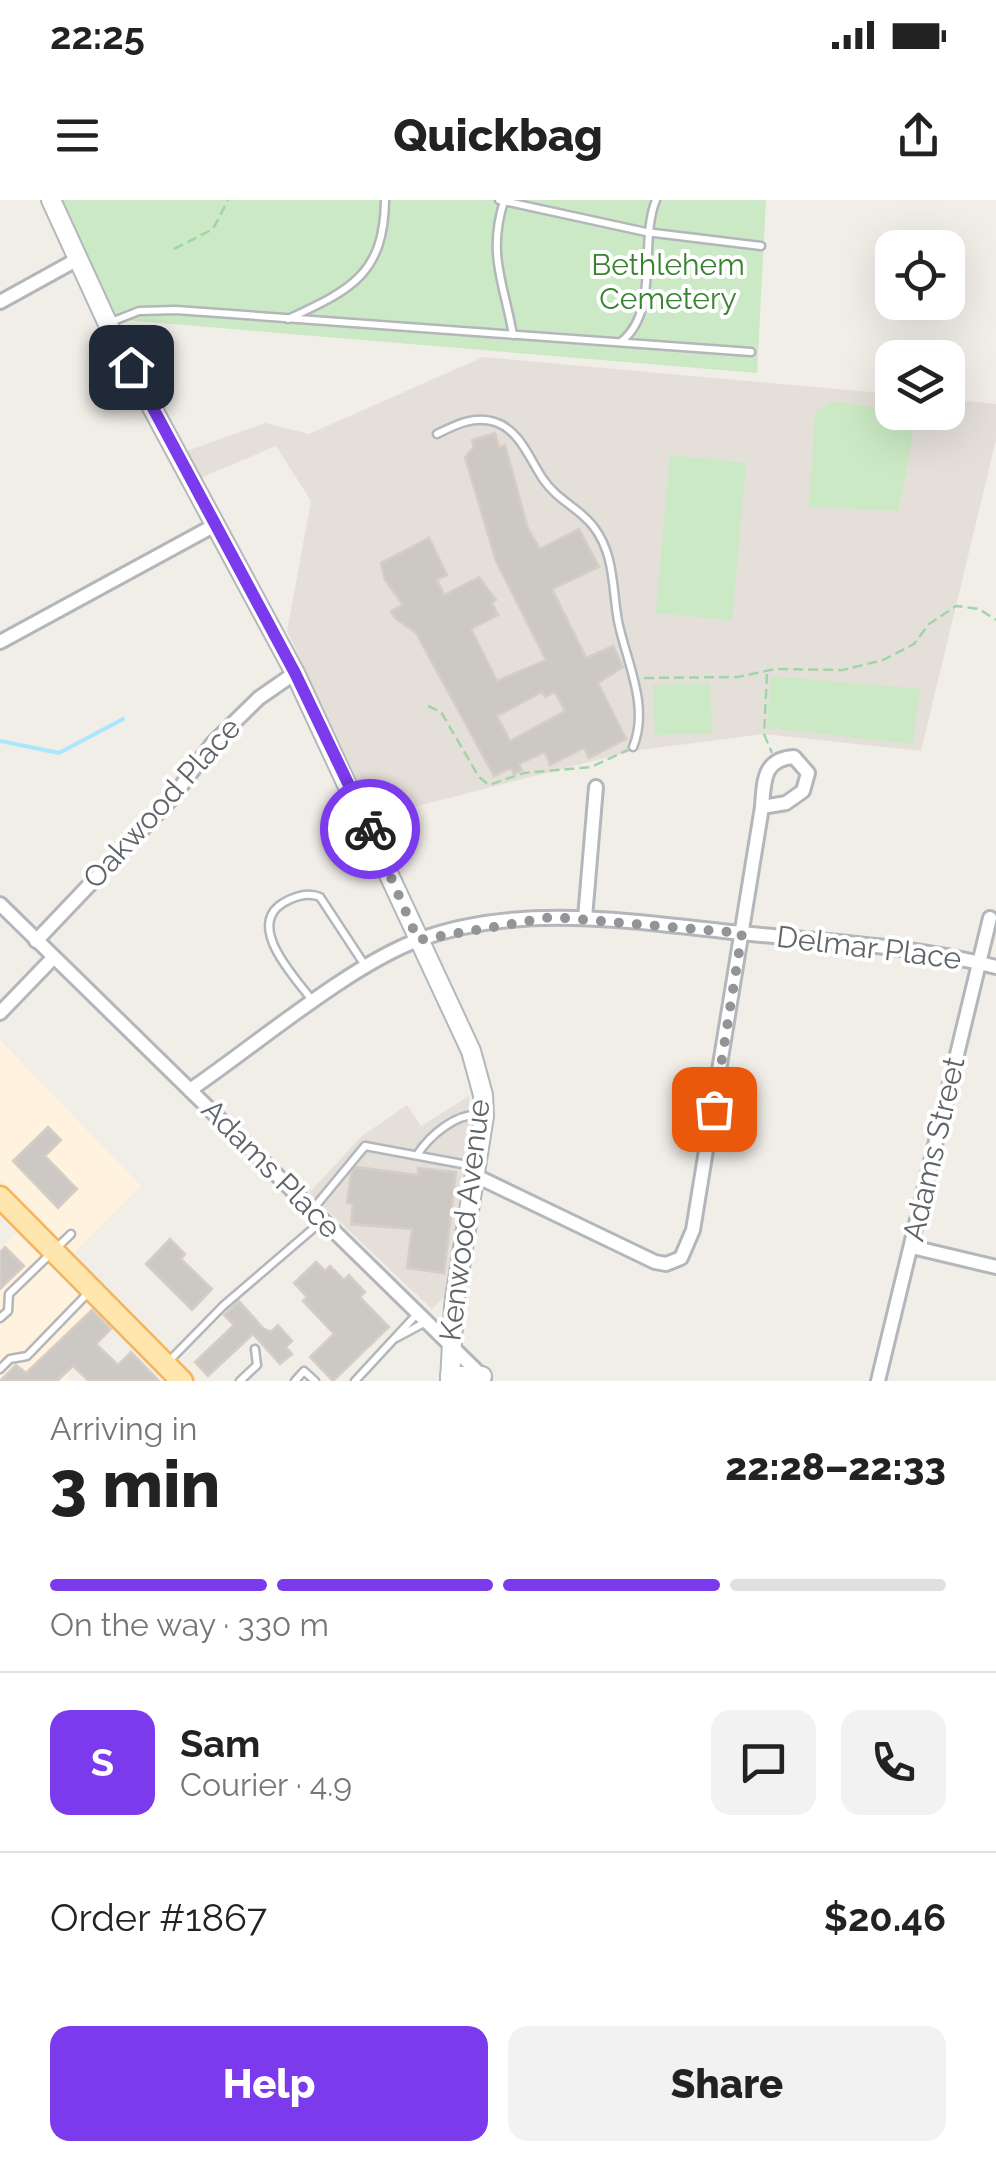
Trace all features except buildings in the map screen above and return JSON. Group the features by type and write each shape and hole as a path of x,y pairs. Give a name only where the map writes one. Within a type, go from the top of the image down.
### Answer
{"main road":[{"path":"0,1197 182,1381"}],"street":[{"name":"Kenwood Avenue","path":"50,200 108,324 295,673 471,1052 484,1095 484,1115 450,1347 450,1378"},
{"path":"0,302 78,258"},
{"path":"0,642 218,524"},
{"name":"Oakwood Place","path":"36,941 174,797 212,744 259,698 295,673"},
{"path":"477,1172 655,1262 666,1264 681,1258 693,1230 766,770 777,759 794,757 801,761 808,773 805,787 786,803 762,807"},
{"path":"586,918 596,788"},
{"name":"Adams Place","path":"0,904 485,1378"},
{"name":"Delmar Place","path":"190,1090 366,966 418,940 552,917 885,945 996,967"},
{"name":"Adams Street","path":"878,1381 976,962 990,918"},
{"path":"0,1013 53,958"},
{"path":"912,1247 996,1267"},
{"path":"450,1378 485,1378"}],"lane":[{"path":"287,319 362,280 379,248 385,200"},
{"path":"514,336 494,256 502,200 646,232 760,246"},
{"path":"622,341 632,333 640,313 646,232 656,200"},
{"path":"108,324 139,311 751,352"},
{"path":"437,434 472,420 495,422 508,430 558,500 593,526 610,562 619,627 634,679 638,722 633,747"},
{"path":"314,1004 271,942 270,924 278,906 300,896 320,898 366,966"},
{"path":"418,1155 428,1138 441,1130 468,1114 484,1115"},
{"path":"166,1364 317,1215 364,1146 418,1155 477,1172"},
{"path":"0,1318 8,1311 9,1294 72,1234"},
{"path":"0,1369 10,1359 27,1356 90,1290"},
{"path":"354,1381 421,1318"},
{"path":"240,1381 256,1365 255,1348"},
{"path":"295,1381 304,1371 315,1381"}],"path":[{"path":"174,248 213,230 228,200"},
{"path":"634,679 698,680 767,672 843,670 883,660 914,644 929,624 956,606 979,609 996,620"},
{"path":"767,672 764,734 777,759"},
{"path":"428,706 441,712 479,778 489,784 554,768 591,767 633,747"}],"shaded area":[{"path":"483,357 875,392 875,430 965,430 965,401 996,404 996,440 921,751 764,734 632,751 375,817 287,631 311,501 276,446 200,478 187,451 265,423 309,434"},
{"path":"0,1040 141,1186 72,1255 0,1180"},
{"path":"469,1096 470,1125 445,1296 432,1309 309,1193 362,1136 407,1105 421,1126"},
{"path":"16,1233 117,1326 66,1376 70,1381 0,1381 0,1249"}],"green space":[{"name":"Bethlehem Cemetery","path":"58,200 766,200 757,373 112,319"},
{"path":"832,401 875,408 875,430 914,430 898,511 809,507 815,412"},
{"path":"670,455 746,463 732,620 656,613"},
{"path":"771,676 920,689 913,744 767,728"},
{"path":"710,683 712,733 655,735 653,685"}],"waterway":[{"path":"0,741 59,753 123,719"}],"way so far":[{"path":"370,829 418,940 450,931 552,917 642,921 742,933 714,1109"}],"route":[{"path":"131,367 218,524 370,829"}]}
